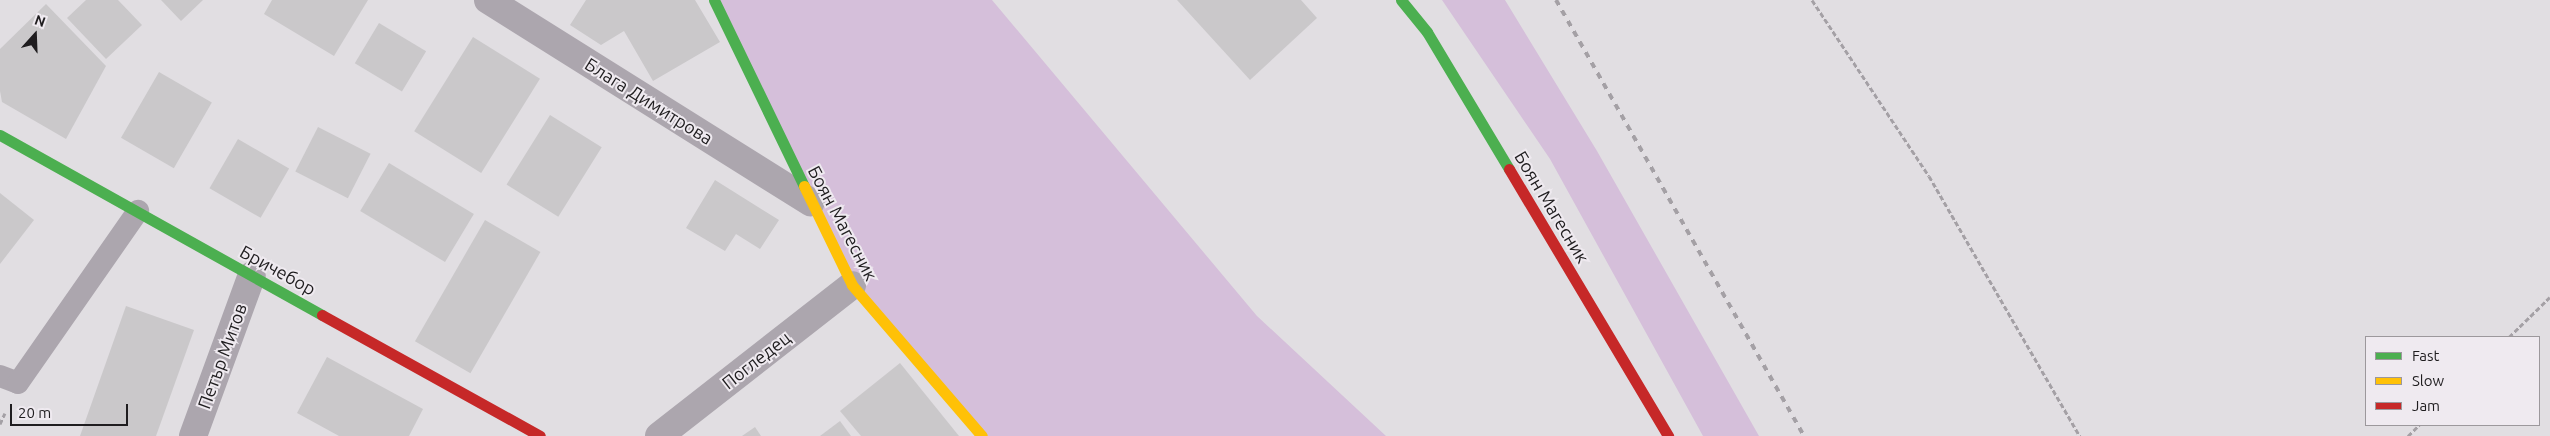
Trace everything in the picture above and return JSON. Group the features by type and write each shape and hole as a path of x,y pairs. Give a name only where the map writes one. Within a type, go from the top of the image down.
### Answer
{"street":[{"name":"Блага Димитрова","path":"488,0 811,203"},
{"name":"Боян Магесник","path":"714,0 852,285 982,436"},
{"name":"Боян Магесник","path":"1401,0 1427,32 1668,436"},
{"name":"Бричебор","path":"0,135 540,436"},
{"name":"Петър Митов","path":"193,436 252,275"},
{"name":"Погледец","path":"659,436 852,285"}],"lane":[{"path":"0,376 18,383 138,212"}],"path":[{"path":"1812,0 1929,176 2080,436"},
{"path":"2510,336 2550,297"},
{"path":"2408,436 2418,426"}],"shaded area":[{"path":"714,0 992,0 1257,316 1386,436 982,436 852,285"},
{"path":"1442,0 1505,0 1597,151 1759,436 1703,436 1550,159"}],"building":[{"path":"86,0 118,0 142,25 106,59 67,18"},
{"path":"161,0 203,0 181,21"},
{"path":"272,0 368,0 334,56 264,14"},
{"path":"586,0 695,0 720,42 653,81 624,31 601,45 570,25"},
{"path":"1177,0 1301,0 1317,18 1250,80"},
{"path":"46,4 106,66 66,139 2,102 0,91 0,49"},
{"path":"379,23 426,51 402,92 355,63"},
{"path":"473,37 540,79 481,173 414,131"},
{"path":"159,72 212,103 174,168 121,138"},
{"path":"550,115 602,147 558,217 507,185"},
{"path":"318,127 371,154 348,198 295,172"},
{"path":"238,139 289,168 261,218 210,188"},
{"path":"389,163 474,214 445,262 360,211"},
{"path":"715,180 779,220 760,249 736,234 725,251 686,228"},
{"path":"0,193 34,220 0,264"},
{"path":"485,220 540,252 470,373 415,341"},
{"path":"126,306 194,330 156,436 80,436"},
{"path":"327,357 423,409 409,436 339,436 297,413"},
{"path":"900,363 959,436 861,436 840,411"},
{"path":"840,421 851,436 820,436"},
{"path":"755,427 761,436 742,436"}],"railway":[{"path":"1556,0 1804,436"}],"traffic: fast":[{"path":"714,0 804,186"},
{"path":"1401,0 1427,32 1509,169"},
{"path":"0,135 322,315"}],"traffic: slow":[{"path":"804,186 852,285 982,436"}],"traffic: jam":[{"path":"1509,169 1668,436"},
{"path":"322,315 540,436"}]}
